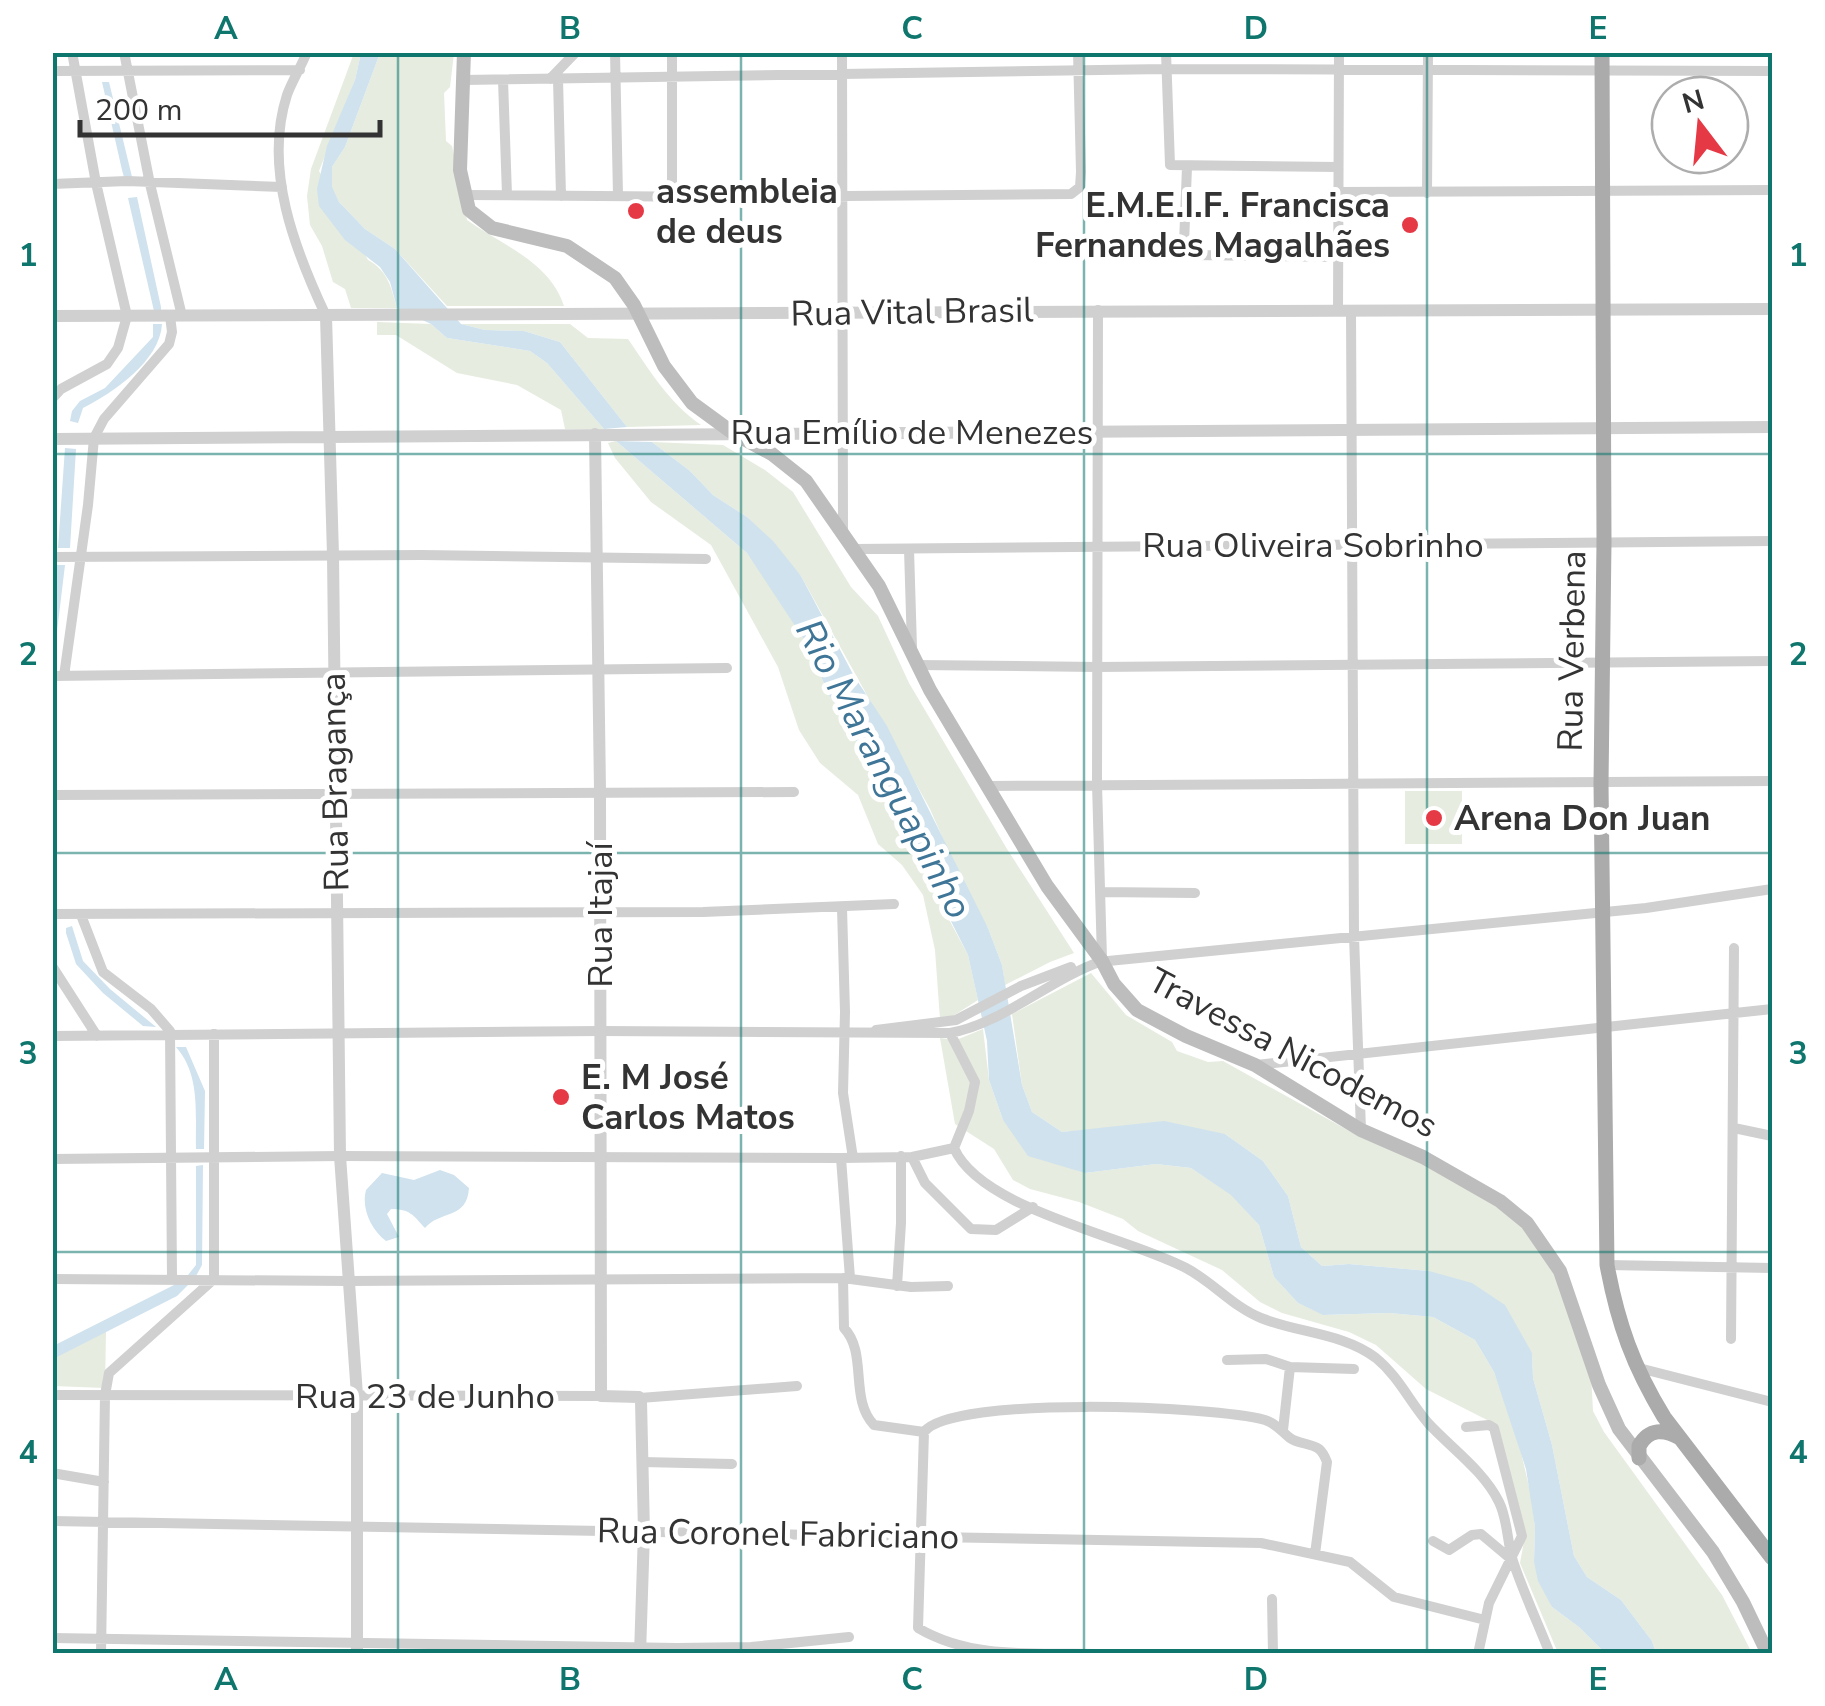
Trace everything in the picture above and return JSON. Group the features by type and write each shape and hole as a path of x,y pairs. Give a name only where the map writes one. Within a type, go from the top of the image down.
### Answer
{"main road":[{"name":"Rua Verbena","path":"1602,52 1601,784 1607,1265 1619,1324 1634,1366 1680,1438 1772,1558"},
{"path":"464,195 460,170 463,80 468,54"},
{"name":"Travessa Nicodemos","path":"464,195 470,210 492,228 567,246 615,278 676,385 692,403 791,467 806,481 879,586 914,658 1047,886 1114,984 1137,1010 1255,1065 1361,1130 1422,1157 1500,1201 1532,1230 1560,1271 1610,1414 1712,1552 1743,1602 1768,1654"},
{"path":"1639,1458 1639,1446 1650,1434 1668,1431 1680,1438"}],"street":[{"path":"52,399 61,389 107,364 118,348 127,316 96,183 72,52"},
{"path":"124,52 176,316 168,344 104,419 94,438 82,558 58,676 727,668"},
{"name":"Rua Bragança","path":"307,52 287,94 279,158 298,253 326,316 333,555 340,1156 357,1396 357,1648"},
{"path":"561,196 554,79 576,52"},
{"path":"615,52 618,196"},
{"path":"672,52 672,196"},
{"path":"842,52 843,534"},
{"path":"464,195 1071,194 1080,187 1078,52"},
{"path":"1166,52 1168,160 1173,166 1338,167"},
{"path":"1339,52 1338,257 1352,432 1354,936 1361,1130"},
{"path":"1427,194 1428,52"},
{"path":"463,80 1166,69 1772,71"},
{"path":"52,71 300,70"},
{"path":"503,80 507,195"},
{"path":"1187,167 1184,244 1188,255 1338,257"},
{"path":"52,184 282,188"},
{"path":"1338,192 1772,190"},
{"name":"Rua Vital Brasil","path":"52,316 1772,309"},
{"path":"1098,310 1097,667 1102,962"},
{"name":"Rua Emílio de Menezes","path":"52,439 1772,428"},
{"name":"Rua Itajaí","path":"600,434 596,556 601,1396"},
{"name":"Rua Oliveira Sobrinho","path":"854,549 1772,541"},
{"path":"909,549 914,658 1097,667 1772,661"},
{"path":"52,558 333,555 706,559"},
{"path":"989,786 1772,780"},
{"path":"52,795 794,792"},
{"path":"871,1031 890,1026 942,1024 1021,986 1082,963 1603,911 1772,889"},
{"path":"1100,892 1195,893"},
{"path":"52,914 600,912 894,904"},
{"path":"842,908 847,1158 844,1328 852,1343 861,1401 868,1419 880,1428 924,1432 938,1420 992,1409 1181,1408 1262,1420 1283,1430 1292,1440 1321,1451 1327,1462 1315,1554"},
{"path":"81,914 102,972 166,1023 171,1035 172,1278"},
{"path":"1731,1339 1734,948"},
{"path":"52,1036 601,1031 950,1033 973,1027 1079,969 1102,962"},
{"path":"52,966 97,1036"},
{"path":"1255,1065 1772,1009"},
{"path":"950,1033 975,1082 969,1111 954,1148"},
{"path":"101,1654 109,1373 214,1278 214,1034"},
{"path":"1734,1128 1772,1136"},
{"path":"52,1159 847,1158 906,1157 954,1148"},
{"path":"954,1148 970,1173 996,1191 1188,1269 1243,1310 1261,1318 1352,1344 1376,1358 1401,1383 1427,1421 1482,1478 1500,1504 1513,1560 1550,1654"},
{"path":"906,1157 924,1183 970,1229 996,1230 1032,1208"},
{"path":"896,1286 906,1157"},
{"path":"1607,1265 1772,1268"},
{"path":"52,1279 847,1278 896,1286 948,1286"},
{"path":"1227,1360 1272,1360 1290,1367 1354,1369"},
{"path":"1634,1366 1772,1402"},
{"path":"1283,1430 1290,1367"},
{"name":"Rua 23 de Junho","path":"52,1396 640,1398 797,1386"},
{"path":"640,1398 644,1532 640,1650"},
{"path":"1466,1427 1494,1428 1522,1536 1489,1604 1478,1654"},
{"path":"924,1432 916,1621 920,1630 958,1646 995,1654 1102,1654"},
{"path":"642,1462 732,1464"},
{"path":"52,1472 104,1482"},
{"name":"Rua Coronel Fabriciano","path":"52,1521 1261,1543 1358,1565 1385,1591 1406,1603 1485,1620"},
{"path":"1434,1541 1449,1550 1472,1535 1481,1534 1513,1560"},
{"path":"1272,1599 1273,1654"},
{"path":"52,1638 357,1648 640,1650 751,1647 849,1636"}],"shaded area":[{"path":"354,53 361,53 355,80 319,171 368,260 388,280 397,308 351,308 345,289 333,282 322,246 310,225 307,196 311,169"},
{"path":"380,53 454,53 450,87 444,93 446,141 452,146 467,220 536,266 564,306 447,306 395,249 365,229 339,202 331,187 332,167 345,147"},
{"path":"377,322 431,324 447,338 530,351 547,363 604,429 565,429 561,410 517,385 457,373 396,335 377,335"},
{"path":"461,324 570,324 588,338 628,339 670,397 701,425 627,427 560,342 524,331 485,330"},
{"path":"616,441 747,553 807,644 829,695 926,866 938,899 968,955 978,1000 953,1016 940,1019 935,950 923,895 902,865 878,844 858,795 820,763 799,730 778,667 711,545 651,502 615,458 608,443"},
{"path":"652,442 723,445 793,492 851,587 878,616 909,683 1074,953 1005,985 988,928 966,891 930,809 801,576 747,517 713,495 690,471"},
{"name":"Arena Don Juan","path":"1405,791 1462,791 1462,844 1405,844"},
{"path":"1091,973 1126,1015 1172,1042 1177,1051 1208,1062 1223,1061 1362,1138 1425,1163 1497,1205 1522,1227 1556,1273 1591,1374 1593,1411 1604,1432 1722,1595 1752,1653 1656,1653 1652,1641 1621,1600 1587,1577 1574,1556 1552,1445 1533,1378 1532,1353 1429,1271 1349,1264 1322,1266 1301,1247 1288,1196 1263,1161 1225,1134 1111,1128 1062,1132 1032,1112 1022,1085 1012,1014"},
{"path":"983,1029 989,1080 1003,1120 1085,1173 1156,1164 1191,1168 1232,1195 1259,1225 1274,1277 1298,1303 1324,1315 1389,1313 1433,1317 1475,1340 1494,1372 1518,1440 1531,1495 1534,1562 1552,1607 1605,1653 1558,1653 1520,1563 1525,1536 1495,1424 1426,1389 1376,1345 1349,1332 1282,1313 1260,1302 1222,1270 1138,1231 1123,1219 1013,1180 994,1149 955,1124 940,1038 956,1040"},
{"path":"106,1331 105,1388 53,1386 53,1357"}],"water":[{"path":"361,53 380,53 345,147 332,167 332,187 339,202 365,229 395,249 461,324 485,330 524,331 560,342 627,427 604,429 547,363 530,351 447,338 431,324 397,308 390,282 380,267 345,240 319,206 317,189 327,146 355,80"},
{"path":"102,82 109,82 133,181 125,181"},
{"path":"137,197 161,311 154,311 128,198"},
{"path":"153,324 162,324 153,351 144,363 121,385 83,408 78,423 70,421 80,401 105,388 153,337"},
{"name":"Rio Maranguapinho","path":"616,441 652,442 690,471 713,495 747,517 801,576 854,676 887,726 988,928 1002,965 1022,1085 1032,1112 1062,1132 1164,1121 1225,1134 1263,1161 1288,1196 1301,1247 1322,1266 1349,1264 1429,1271 1472,1283 1505,1305 1532,1353 1533,1378 1552,1445 1574,1556 1587,1577 1621,1600 1652,1641 1656,1653 1605,1653 1552,1607 1538,1581 1534,1562 1535,1527 1526,1469 1494,1372 1475,1340 1433,1317 1389,1313 1323,1315 1298,1303 1274,1277 1259,1225 1231,1195 1191,1168 1156,1164 1085,1173 1028,1156 1003,1120 989,1080 987,1041 968,955 884,788 829,695 807,644 747,553"},
{"path":"65,448 76,449 70,548 58,548"},
{"path":"65,565 53,665 52,567"},
{"path":"72,926 83,961 156,1027 143,1026 76,964 66,933 66,928"},
{"path":"176,1047 186,1047 205,1091 204,1149 196,1149 193,1083"},
{"path":"203,1165 202,1265 196,1276 188,1275 196,1265 196,1166"},
{"path":"440,1170 454,1175 469,1188 463,1205 425,1228 411,1214 391,1209 387,1214 399,1237 386,1241 369,1218 366,1190 382,1173 414,1180"},
{"path":"178,1283 189,1284 177,1296 53,1359 53,1346"}],"place":[{"name":"assembleia de deus","path":"636,211"},
{"name":"E.M.E.I.F. Francisca Fernandes Magalhães","path":"1410,225"},
{"name":"Arena Don Juan","path":"1434,818"},
{"name":"E. M José Carlos Matos","path":"561,1097"}]}
